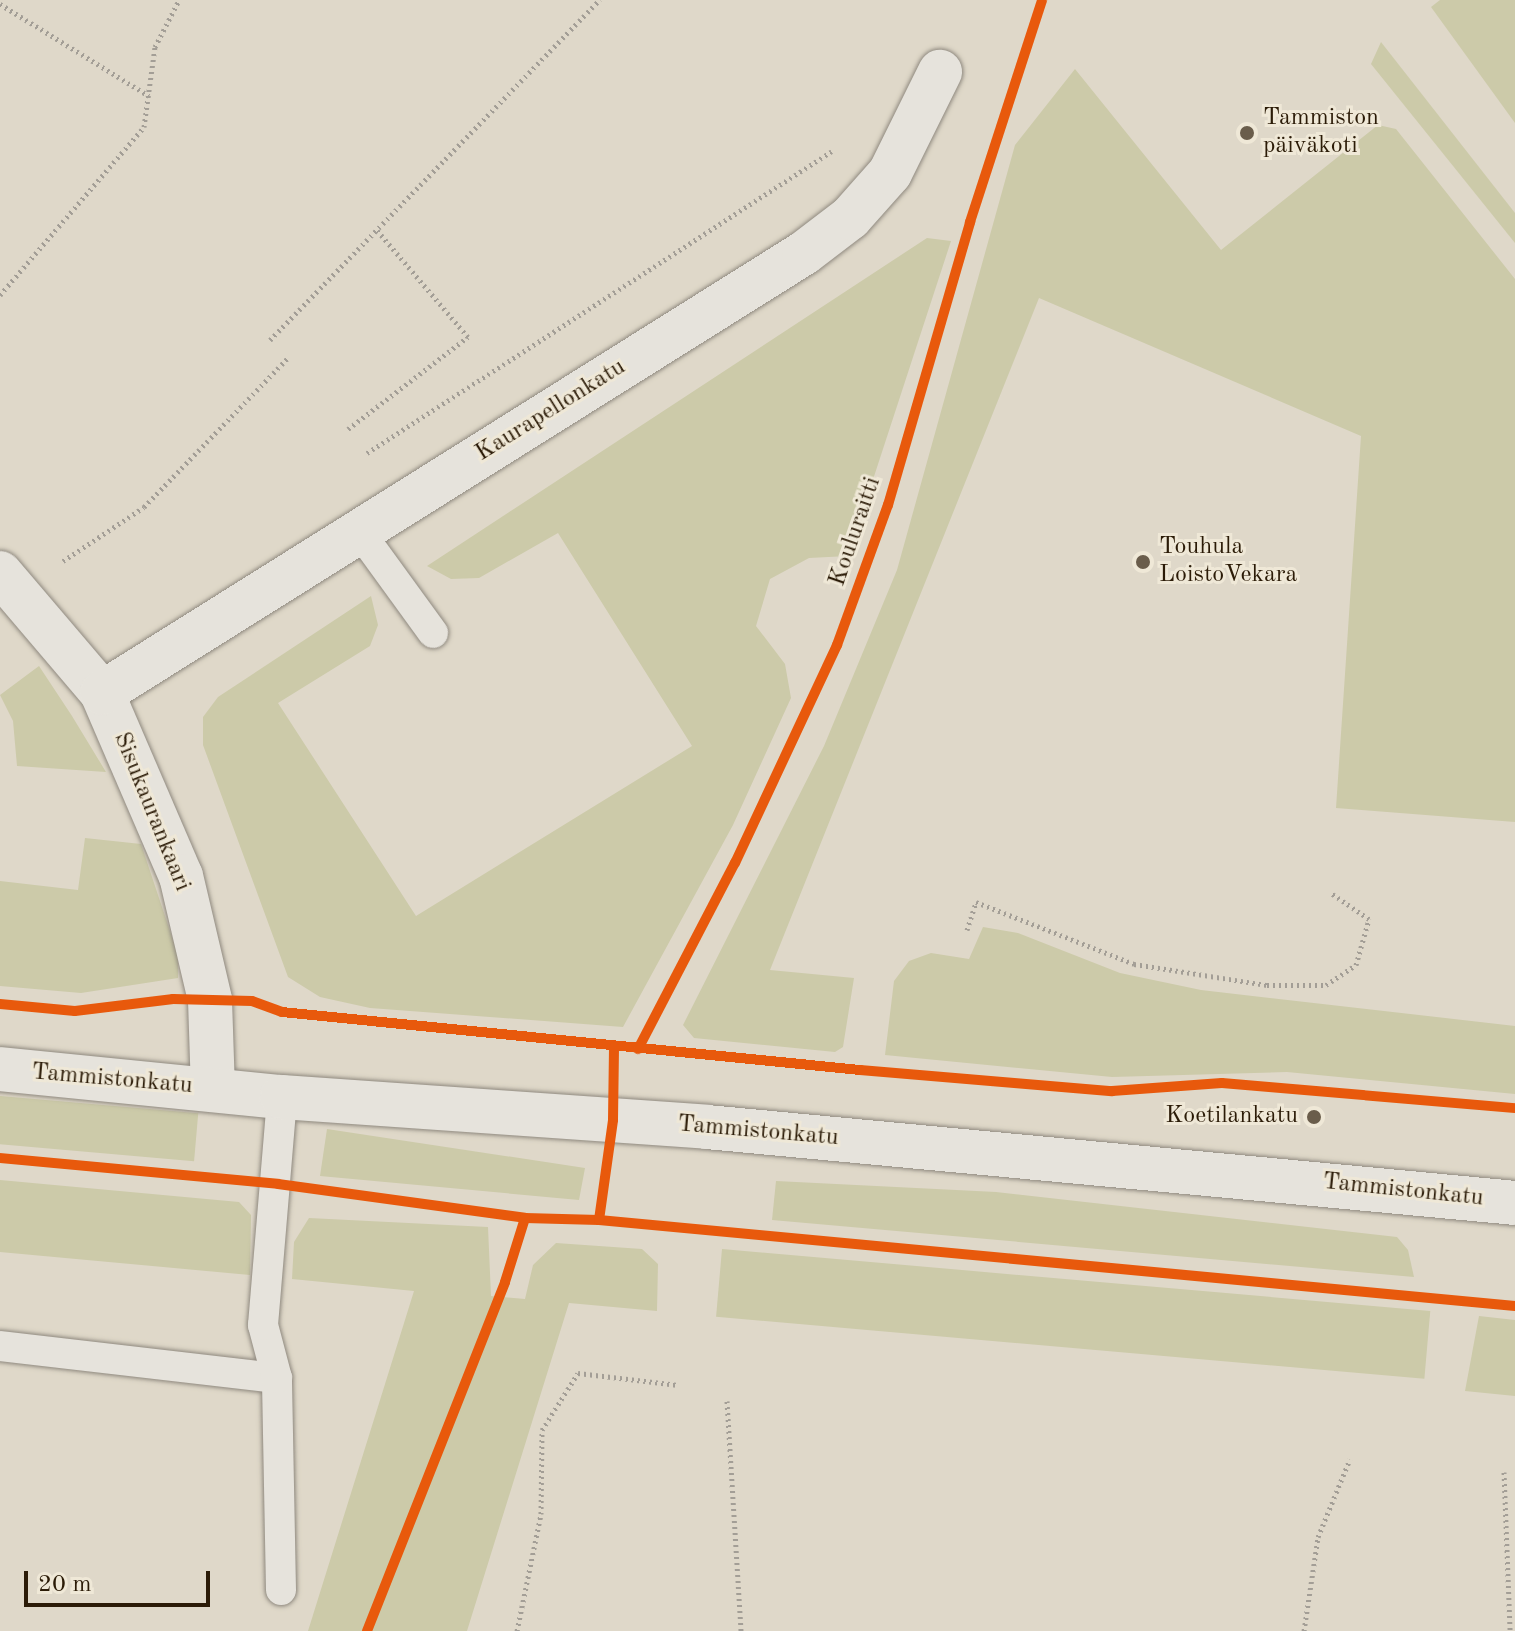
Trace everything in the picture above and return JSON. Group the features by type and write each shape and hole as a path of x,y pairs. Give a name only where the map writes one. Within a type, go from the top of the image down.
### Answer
{"street":[{"name":"Kaurapellonkatu","path":"102,693 804,253 850,218 890,173 940,72"},
{"name":"Sisukaurankaari","path":"12,586 102,693 181,876 210,1000 213,1090"},
{"name":"Tammistonkatu","path":"0,1069 282,1097 691,1126 1515,1203"}],"lane":[{"path":"359,531 433,633"},
{"path":"281,1590 277,1378 263,1325 282,1097"},
{"path":"0,1346 277,1378"}],"path":[{"path":"0,295 144,127 155,47 179,0"},
{"path":"270,340 600,0"},
{"path":"0,4 149,96"},
{"path":"367,453 841,145"},
{"path":"348,429 468,337 377,230"},
{"path":"12,586 54,567 144,507 287,359"},
{"path":"967,930 976,902 1134,964 1267,985 1326,985 1356,965 1369,919 1331,893"},
{"path":"517,1631 541,1514 542,1430 578,1373 678,1385"},
{"path":"727,1401 741,1631"},
{"path":"1304,1631 1318,1537 1350,1459"},
{"path":"1504,1472 1510,1631"}],"shaded area":[{"path":"1440,0 1515,0 1515,123 1431,7"},
{"path":"1381,42 1515,213 1515,243 1371,64"},
{"path":"1075,69 1221,250 1378,125 1396,129 1515,279 1515,822 1336,808 1361,436 1039,298 770,970 854,978 843,1047 835,1052 694,1038 683,1025 824,746 897,570 1015,145"},
{"path":"927,238 951,241 848,556 809,558 770,579 756,626 785,664 791,698 733,825 623,1027 370,1008 320,997 288,977 203,745 203,717 218,697 371,596 378,625 370,646 278,703 416,916 692,746 558,533 479,578 451,579 427,566"},
{"path":"39,666 106,772 17,766 13,721 0,695"},
{"path":"85,838 141,844 178,955 178,978 81,993 0,986 0,881 78,890"},
{"path":"983,927 1018,933 1120,973 1201,990 1515,1026 1515,1094 1287,1072 1112,1077 885,1055 894,981 909,961 931,953 969,959"},
{"path":"0,1096 198,1113 194,1161 0,1144"},
{"path":"327,1129 585,1168 579,1200 320,1176"},
{"path":"0,1180 239,1202 251,1215 250,1275 0,1252"},
{"path":"776,1181 996,1192 1397,1237 1408,1250 1414,1277 772,1220"},
{"path":"309,1218 488,1227 491,1296 525,1299 533,1265 556,1243 642,1249 658,1264 657,1311 569,1303 467,1631 308,1631 414,1291 292,1279 294,1242"},
{"path":"722,1249 1430,1311 1424,1379 716,1317"},
{"path":"1479,1316 1515,1320 1515,1396 1465,1391"}],"cycle path":[{"name":"Kouluraitti","path":"638,1049 735,863 837,645 888,505 970,222 1042,0"},
{"path":"0,1004 75,1011 173,999 252,1001 282,1012 860,1070 1112,1091 1222,1083 1515,1108"},
{"path":"599,1220 613,1120 614,1047"},
{"path":"0,1158 278,1184 525,1218 599,1220 1515,1306"},
{"path":"367,1631 505,1282 525,1218"}],"place":[{"name":"Tammiston päiväkoti","path":"1247,133"},
{"name":"Touhula LoistoVekara","path":"1143,562"},
{"name":"Koetilankatu","path":"1314,1117"}]}
